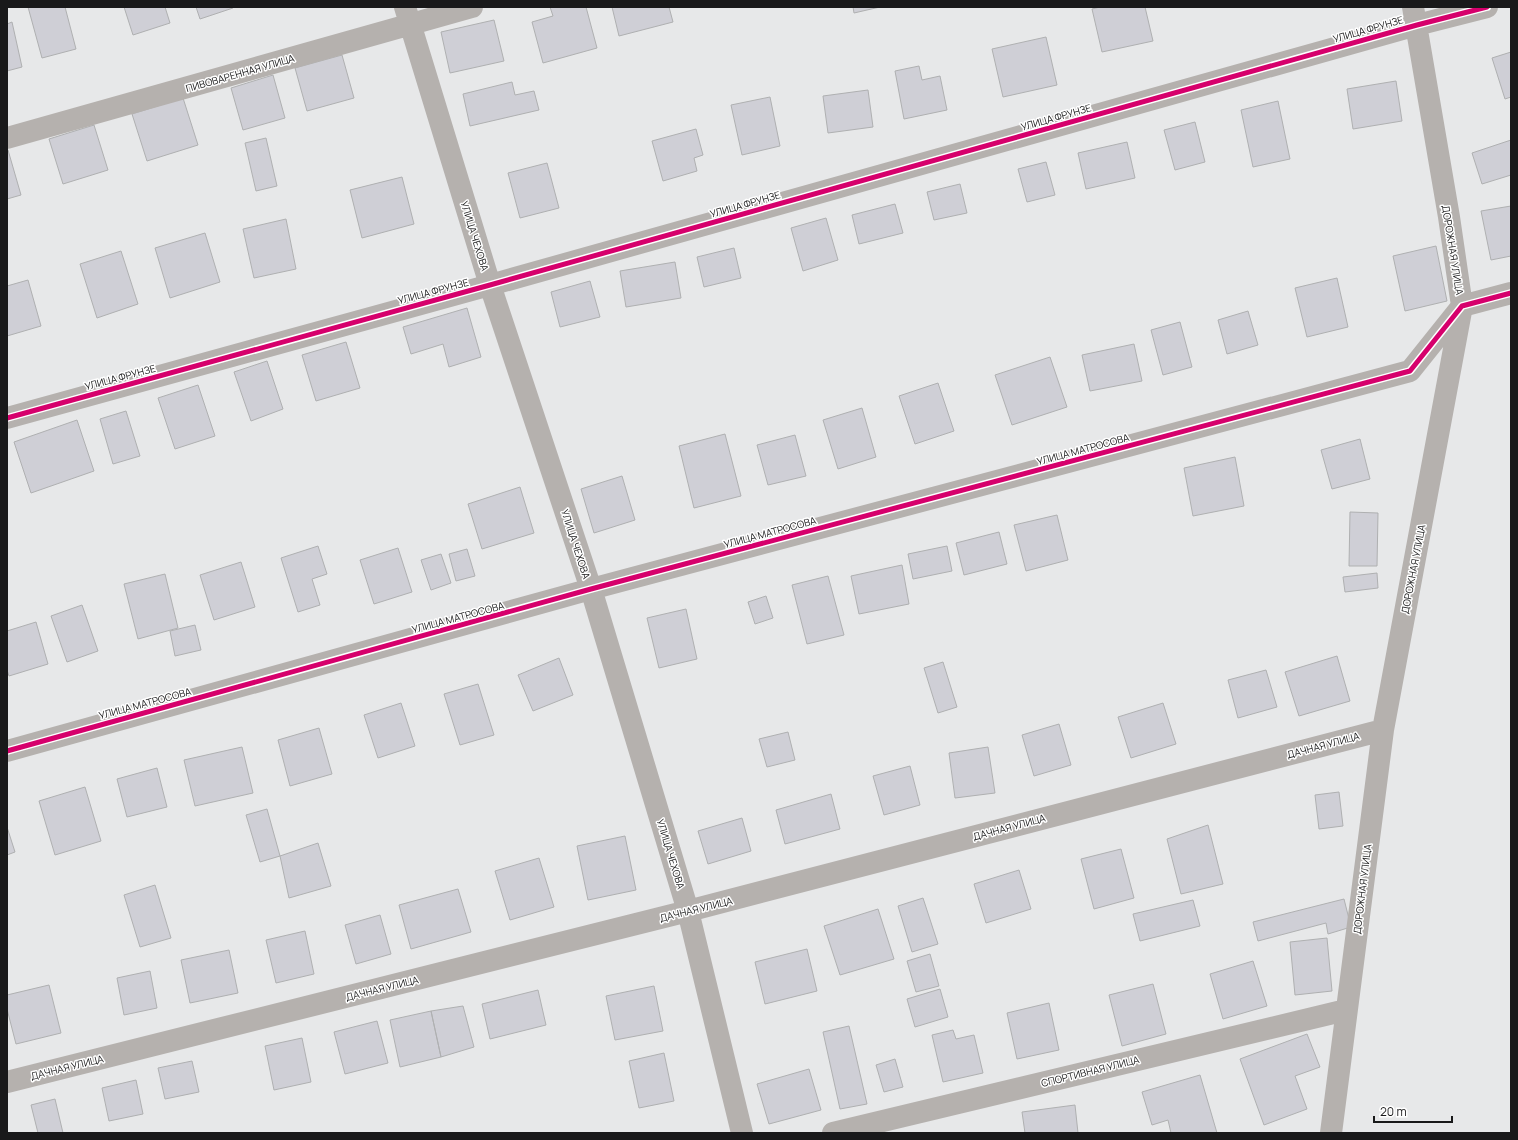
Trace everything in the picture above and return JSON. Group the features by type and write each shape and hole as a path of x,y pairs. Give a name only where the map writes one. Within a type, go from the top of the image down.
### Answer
{"street":[{"name":"ПИВОВАРЕННАЯ УЛИЦА","path":"7,138 408,16 472,7"},
{"name":"УЛИЦА ФРУНЗЕ","path":"7,418 490,285 1415,16 1487,7"},
{"name":"УЛИЦА ЧЕХОВА","path":"408,16 490,285 591,590 688,911 742,1133"},
{"name":"ДОРОЖНАЯ УЛИЦА","path":"1331,1133 1383,730 1462,306 1415,16"},
{"path":"1462,306 1511,293"},
{"name":"УЛИЦА МАТРОСОВА","path":"7,751 591,590 1410,371 1462,306"},
{"name":"ДАЧНАЯ УЛИЦА","path":"7,1082 688,911 1383,730"},
{"name":"СПОРТИВНАЯ УЛИЦА","path":"833,1133 1346,1010"}],"building":[{"path":"28,7 65,7 76,49 42,58"},
{"path":"124,7 165,7 170,23 133,35"},
{"path":"196,7 233,7 233,8 200,19"},
{"path":"550,7 586,7 597,48 543,63 532,22 553,16"},
{"path":"612,7 669,7 673,22 619,36"},
{"path":"853,7 880,7 854,13"},
{"path":"1100,7 1145,7 1153,41 1102,52 1092,9"},
{"path":"494,20 504,61 450,73 441,32"},
{"path":"12,22 22,67 7,71 7,24"},
{"path":"1046,37 1057,85 1003,97 992,49"},
{"path":"1511,52 1511,97 1505,99 1492,58"},
{"path":"342,55 354,98 307,111 295,68"},
{"path":"919,66 922,80 940,76 947,110 904,119 895,71"},
{"path":"273,75 285,118 243,130 231,88"},
{"path":"1396,81 1402,121 1353,129 1347,89"},
{"path":"512,82 515,95 534,91 539,110 470,126 463,94"},
{"path":"868,90 873,127 828,133 823,96"},
{"path":"770,97 780,146 742,155 731,105"},
{"path":"183,98 198,145 147,161 132,114"},
{"path":"1278,101 1290,159 1253,167 1241,110"},
{"path":"1195,122 1205,162 1175,170 1164,130"},
{"path":"94,125 108,170 63,184 49,139"},
{"path":"696,129 703,155 694,158 697,171 663,181 652,141"},
{"path":"266,138 277,186 256,191 245,143"},
{"path":"1511,140 1511,175 1482,184 1472,153"},
{"path":"1127,142 1135,178 1086,189 1078,153"},
{"path":"8,150 21,195 7,199 7,151"},
{"path":"1046,162 1055,195 1027,202 1018,169"},
{"path":"547,163 559,208 520,218 508,173"},
{"path":"402,177 414,224 362,238 350,190"},
{"path":"960,184 967,213 934,220 927,192"},
{"path":"895,204 903,233 859,244 852,215"},
{"path":"1511,206 1511,256 1491,260 1481,211"},
{"path":"826,218 838,260 803,271 791,228"},
{"path":"286,219 296,269 254,278 243,229"},
{"path":"205,233 220,282 170,298 155,248"},
{"path":"1436,246 1447,301 1405,311 1393,256"},
{"path":"734,248 741,278 704,287 697,257"},
{"path":"121,251 138,304 97,318 80,264"},
{"path":"675,262 681,298 626,307 620,271"},
{"path":"1337,278 1348,327 1307,337 1295,288"},
{"path":"28,280 41,326 7,336 7,286"},
{"path":"590,281 600,317 560,327 551,292"},
{"path":"467,308 481,357 449,367 443,344 411,354 403,327"},
{"path":"1248,311 1258,345 1227,354 1218,320"},
{"path":"1180,322 1192,367 1163,375 1151,330"},
{"path":"346,342 360,388 316,401 302,355"},
{"path":"1134,344 1142,381 1090,391 1082,355"},
{"path":"1050,357 1067,407 1012,425 995,375"},
{"path":"267,361 283,409 251,421 234,372"},
{"path":"938,383 954,431 915,444 899,396"},
{"path":"198,385 215,436 175,449 158,398"},
{"path":"862,408 876,457 838,469 823,420"},
{"path":"126,411 140,456 113,464 100,419"},
{"path":"77,420 94,471 31,493 14,442"},
{"path":"725,434 741,496 694,508 679,446"},
{"path":"795,435 806,476 768,485 757,445"},
{"path":"1360,439 1370,479 1332,489 1321,450"},
{"path":"1235,457 1244,506 1193,516 1184,468"},
{"path":"622,476 635,520 594,533 581,489"},
{"path":"520,487 534,533 482,549 468,504"},
{"path":"1350,512 1378,513 1377,566 1349,566"},
{"path":"1057,515 1068,560 1026,571 1014,525"},
{"path":"999,532 1007,564 964,575 956,543"},
{"path":"318,546 327,574 312,579 320,605 298,612 281,558"},
{"path":"947,546 952,571 913,579 908,554"},
{"path":"398,548 412,592 374,604 360,560"},
{"path":"467,549 475,576 456,581 449,554"},
{"path":"441,554 451,583 431,590 421,560"},
{"path":"241,562 255,607 214,620 200,575"},
{"path":"902,565 909,604 859,614 851,576"},
{"path":"1377,573 1378,588 1345,592 1343,577"},
{"path":"165,574 178,628 138,639 124,584"},
{"path":"828,576 844,635 807,644 792,585"},
{"path":"766,596 773,618 755,624 748,602"},
{"path":"82,605 98,651 67,662 51,616"},
{"path":"686,609 697,659 659,668 647,618"},
{"path":"36,622 48,664 9,676 7,670 7,631"},
{"path":"195,625 201,650 175,656 170,631"},
{"path":"1337,656 1350,701 1299,716 1285,672"},
{"path":"559,658 573,695 533,711 518,675"},
{"path":"943,662 957,707 938,713 924,668"},
{"path":"1266,670 1277,707 1238,718 1228,680"},
{"path":"478,684 494,735 460,745 444,694"},
{"path":"401,703 415,746 378,758 364,715"},
{"path":"1163,703 1176,744 1131,758 1118,717"},
{"path":"1059,724 1071,765 1034,776 1022,735"},
{"path":"319,728 332,774 290,786 278,740"},
{"path":"788,732 795,760 767,767 759,739"},
{"path":"242,747 253,793 195,806 184,760"},
{"path":"988,747 995,793 955,798 949,753"},
{"path":"910,766 920,805 884,815 873,776"},
{"path":"157,768 167,807 127,817 117,779"},
{"path":"85,787 101,841 55,855 39,801"},
{"path":"1339,792 1343,826 1319,829 1315,795"},
{"path":"831,794 840,829 785,844 776,810"},
{"path":"267,809 280,856 260,862 246,815"},
{"path":"742,818 751,851 708,864 698,831"},
{"path":"1208,825 1223,884 1181,894 1167,839"},
{"path":"7,827 15,852 7,855"},
{"path":"625,836 636,890 588,900 577,846"},
{"path":"318,843 331,886 289,898 280,856"},
{"path":"1121,849 1134,898 1094,909 1081,859"},
{"path":"539,858 554,907 510,920 495,871"},
{"path":"1019,870 1031,909 986,923 974,884"},
{"path":"155,885 171,938 140,947 124,895"},
{"path":"458,889 471,932 411,949 399,905"},
{"path":"923,898 938,944 912,952 898,906"},
{"path":"1344,899 1351,927 1328,934 1326,923 1258,941 1253,922"},
{"path":"1193,900 1200,926 1140,941 1133,914"},
{"path":"878,909 894,959 840,975 824,926"},
{"path":"380,915 391,954 356,964 345,925"},
{"path":"305,931 314,974 276,983 266,940"},
{"path":"1327,938 1332,991 1295,995 1290,942"},
{"path":"807,949 817,991 765,1004 755,962"},
{"path":"229,950 238,993 190,1003 181,960"},
{"path":"930,954 939,986 916,992 907,961"},
{"path":"1253,961 1267,1006 1223,1019 1210,974"},
{"path":"150,971 157,1008 124,1015 117,978"},
{"path":"1153,984 1166,1034 1122,1046 1109,995"},
{"path":"49,985 61,1033 16,1044 7,1009 7,995"},
{"path":"654,986 663,1031 615,1040 606,996"},
{"path":"940,989 948,1017 915,1027 907,999"},
{"path":"538,990 546,1025 490,1039 482,1004"},
{"path":"1049,1003 1059,1050 1017,1059 1007,1013"},
{"path":"463,1006 474,1047 441,1057 431,1011"},
{"path":"431,1011 441,1057 400,1067 390,1020"},
{"path":"377,1021 388,1063 345,1074 334,1032"},
{"path":"849,1026 867,1104 840,1109 823,1032"},
{"path":"953,1030 956,1039 974,1035 983,1073 943,1082 932,1035"},
{"path":"1307,1034 1320,1067 1295,1076 1307,1109 1264,1125 1240,1059"},
{"path":"302,1038 311,1082 274,1090 265,1046"},
{"path":"664,1053 674,1101 639,1108 629,1061"},
{"path":"895,1059 903,1087 884,1092 876,1065"},
{"path":"192,1061 199,1092 165,1099 158,1068"},
{"path":"809,1069 821,1110 769,1124 757,1084"},
{"path":"1200,1075 1217,1133 1171,1133 1168,1120 1152,1125 1142,1092"},
{"path":"136,1080 143,1114 109,1121 102,1088"},
{"path":"55,1099 63,1133 38,1133 31,1105"},
{"path":"1075,1105 1078,1133 1025,1133 1022,1112"}],"cycle path":[{"path":"7,418 490,285 1417,25 1487,7"},
{"path":"7,751 591,589 1410,371 1462,306 1511,293"}]}
